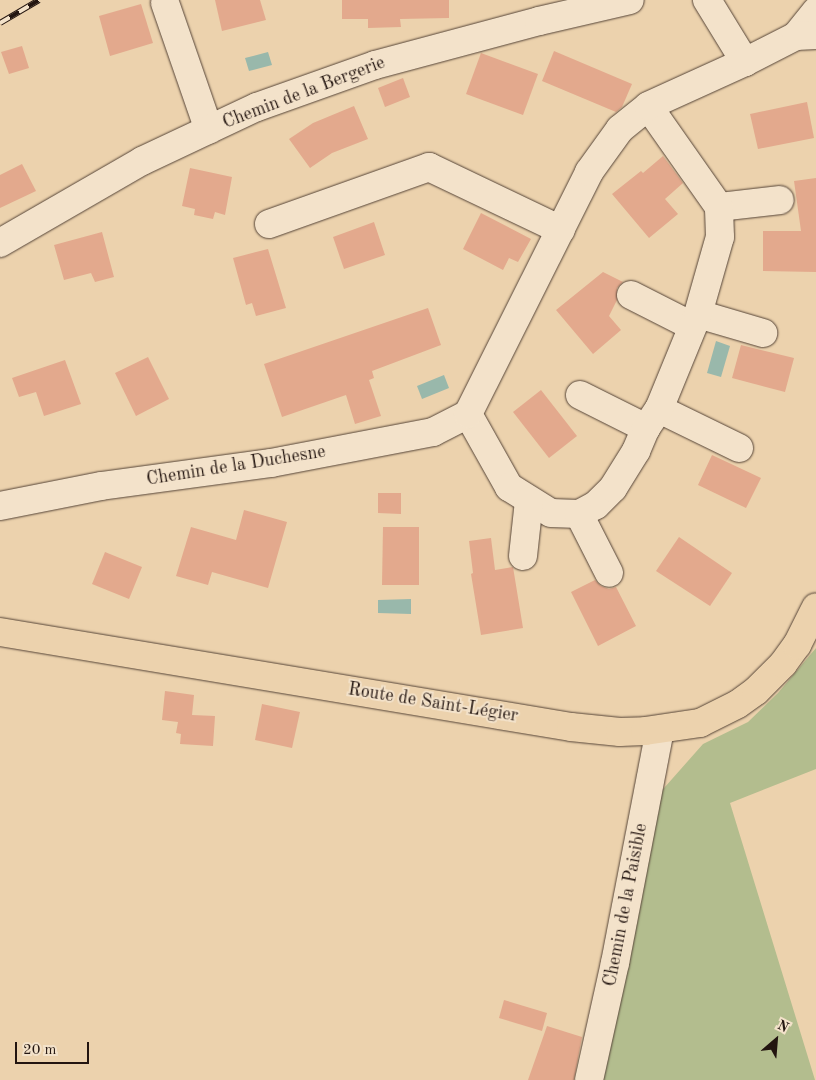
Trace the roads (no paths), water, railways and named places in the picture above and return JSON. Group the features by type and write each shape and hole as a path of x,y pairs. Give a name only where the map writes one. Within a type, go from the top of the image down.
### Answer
{"main road":[{"name":"Route de Saint-Légier","path":"0,632 571,727 620,732 660,730 700,723 738,704 756,691 784,664 797,644 816,607"}],"street":[{"name":"Chemin de la Bergerie","path":"0,243 142,161 257,107 375,65 539,20 630,0"},
{"path":"707,0 745,62"},
{"path":"165,3 209,130"},
{"path":"648,106 719,207 720,237 695,320 653,419 636,451 613,488 596,504 579,514 551,513 509,487 468,414 589,172 620,129 648,106 806,35 816,12"},
{"path":"269,224 429,168 561,230"},
{"path":"719,207 780,200"},
{"path":"631,295 695,320 763,333"},
{"path":"580,395 738,448"},
{"name":"Chemin de la Duchesne","path":"0,506 102,486 271,463 433,432 468,414"},
{"path":"524,556 529,501"},
{"path":"579,514 609,573"},
{"name":"Chemin de la Paisible","path":"589,1080 615,963 660,730"}],"railway":[{"path":"0,23 39,0"}]}
